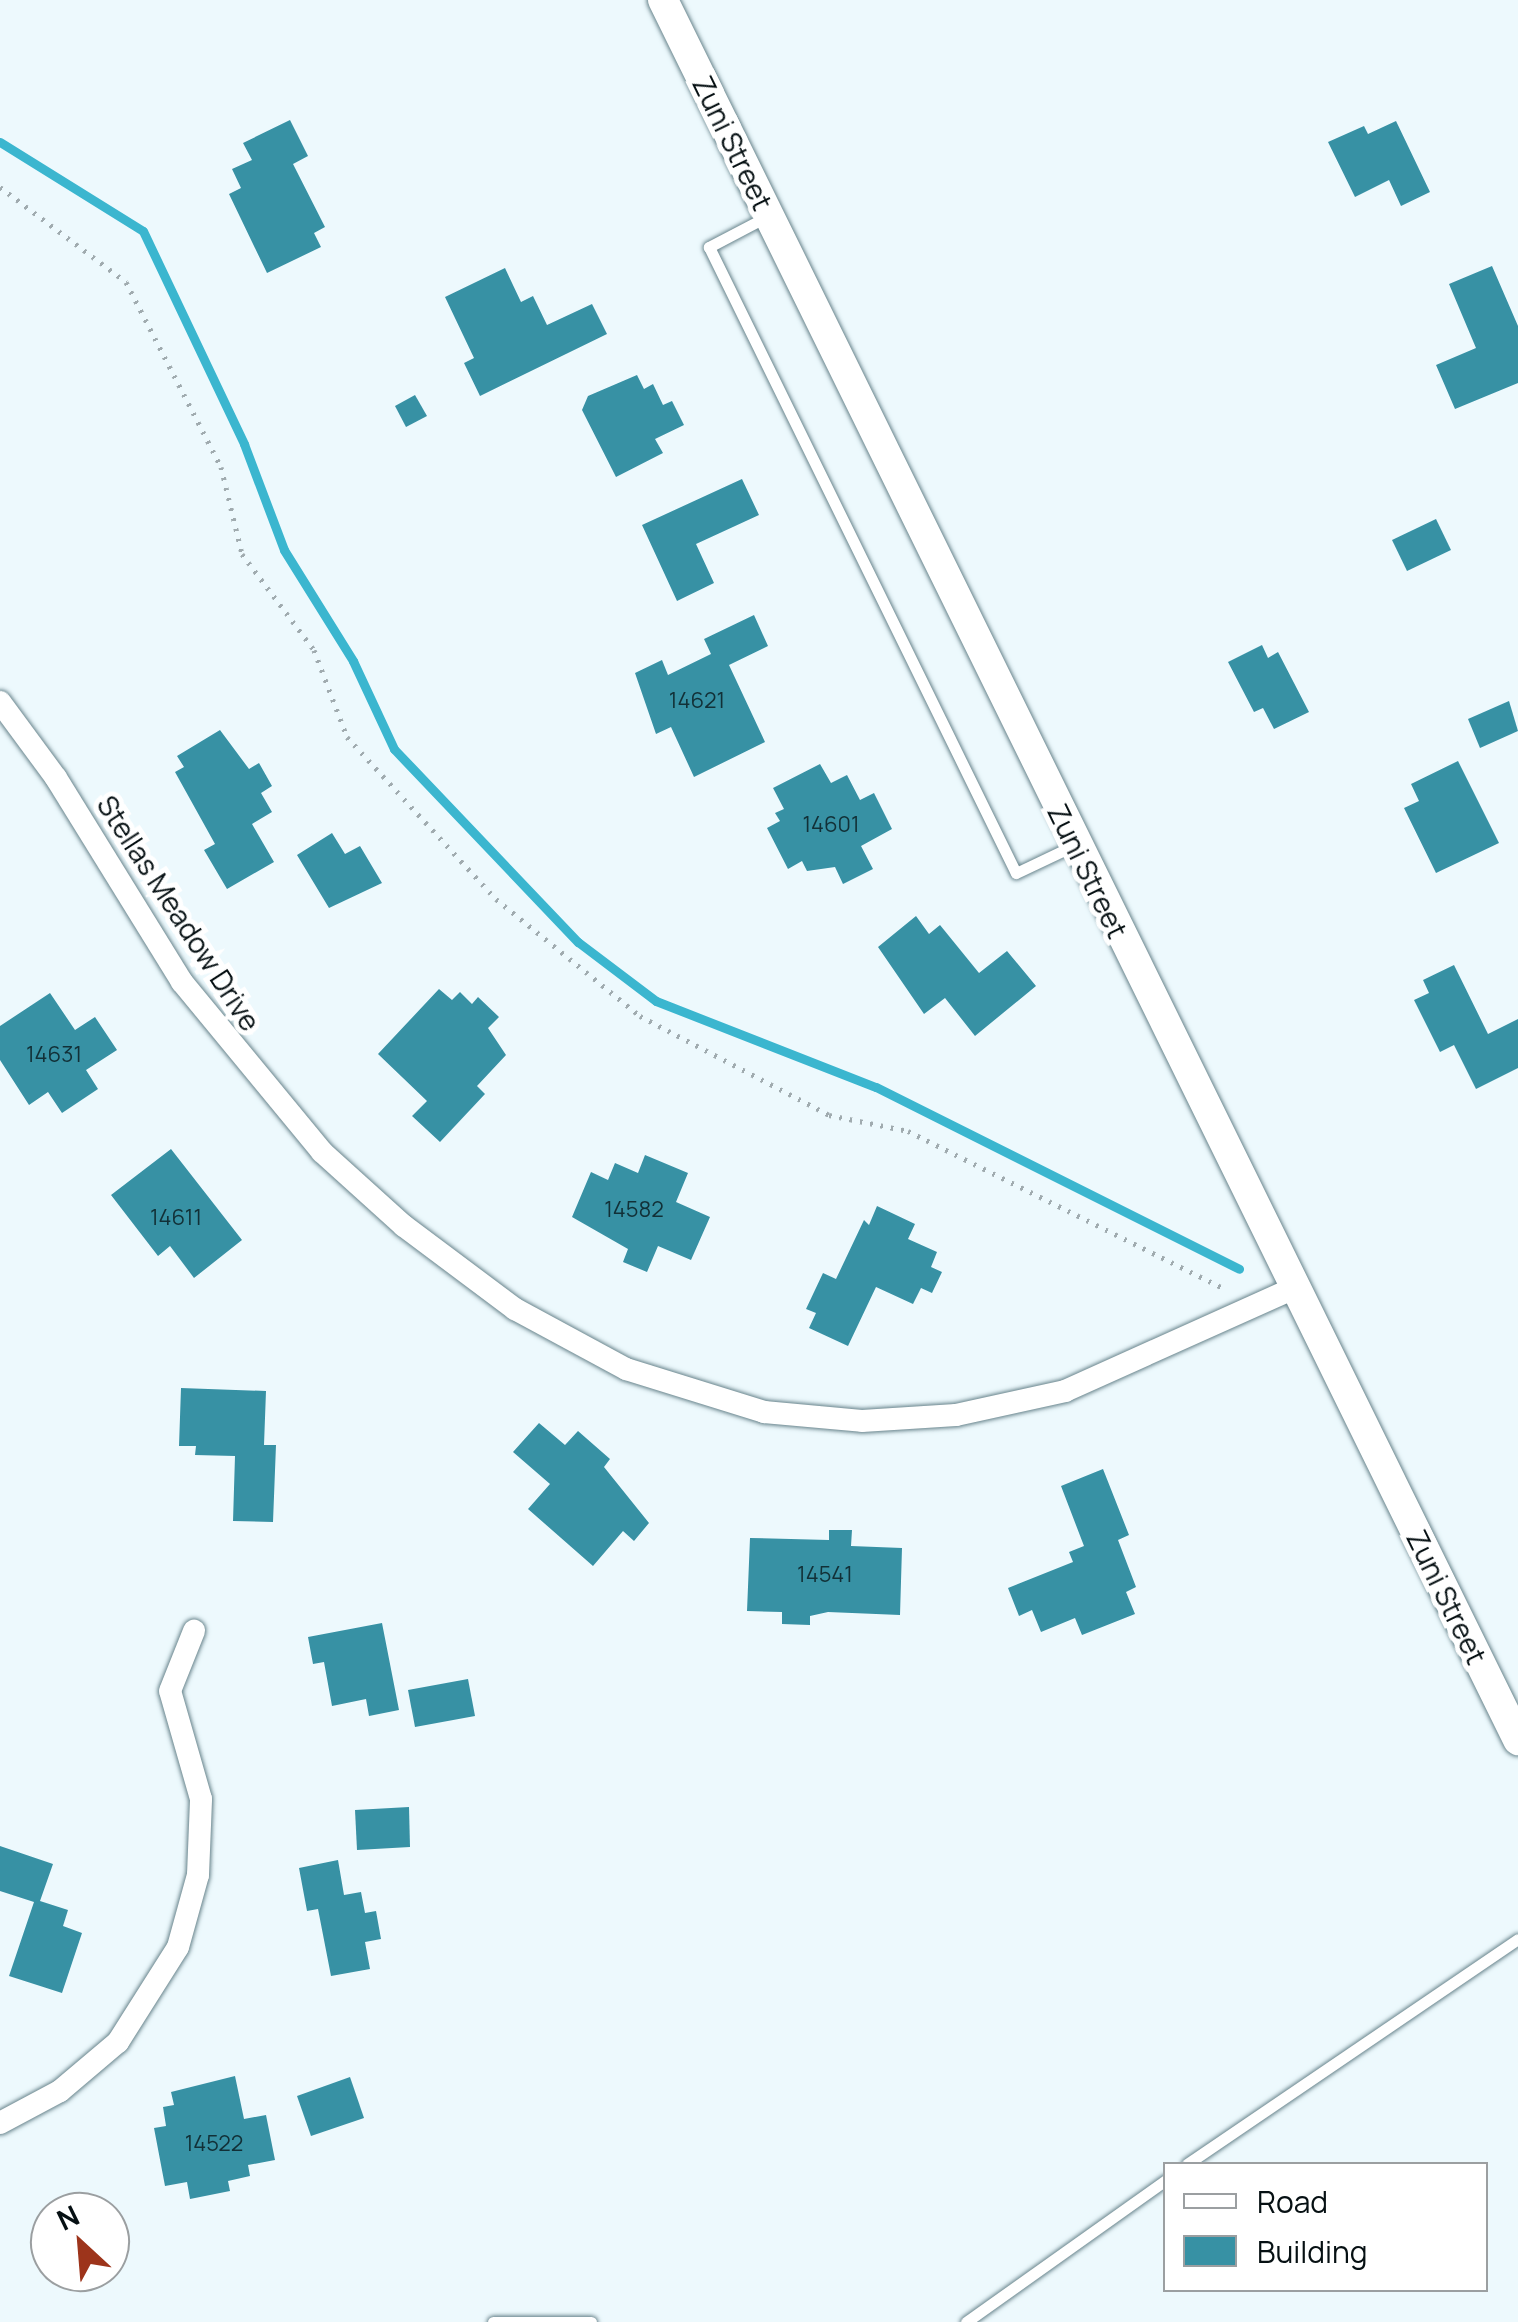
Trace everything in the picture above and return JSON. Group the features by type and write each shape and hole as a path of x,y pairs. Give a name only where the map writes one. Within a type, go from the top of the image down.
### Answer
{"street":[{"name":"Zuni Street","path":"662,0 1518,1740"},
{"name":"Stellas Meadow Drive","path":"0,702 56,778 182,982 275,1101 367,1195 435,1251 514,1309 588,1351 764,1412 901,1420 1065,1391 1294,1288"},
{"path":"0,2123 60,2091 118,2042 178,1948 202,1837 195,1762 170,1691 194,1631"}],"lane":[{"path":"768,216 709,247 717,265 1016,873 1075,845"},
{"path":"1190,2162 1518,1939"},
{"path":"966,2322 1163,2182"},
{"path":"493,2322 591,2322"}],"path":[{"path":"0,187 126,282 221,467 242,554 314,650 347,736 496,899 640,1016 830,1114 926,1140 1229,1291 1242,1314"}],"building":[{"path":"290,120 308,156 293,164 325,227 314,233 321,247 267,273 229,194 241,188 232,169 252,160 243,143"},
{"path":"1396,121 1430,192 1401,206 1389,180 1355,197 1328,142 1364,126 1368,134"},
{"path":"1492,266 1518,326 1518,383 1455,409 1436,365 1476,348 1449,284"},
{"path":"505,268 521,302 533,296 547,325 592,304 607,334 480,396 464,363 474,358 445,297"},
{"path":"637,375 644,389 653,384 663,405 672,401 684,425 655,439 663,453 616,477 582,410 588,396"},
{"path":"415,395 427,416 406,427 395,406"},
{"path":"742,479 759,515 696,544 714,583 677,601 642,525"},
{"path":"1436,519 1451,550 1407,571 1392,540"},
{"path":"754,615 768,646 729,665 765,742 694,777 671,727 656,734 635,673 662,660 668,675 711,654 704,639"},
{"path":"1262,645 1268,658 1278,652 1309,712 1274,729 1263,708 1254,712 1228,662"},
{"path":"1509,701 1518,731 1480,748 1468,719"},
{"path":"220,730 249,769 259,763 272,786 261,793 272,812 252,824 274,862 227,889 204,850 215,844 175,772 184,767 177,756"},
{"path":"1458,761 1499,843 1436,873 1404,808 1419,801 1411,784"},
{"path":"820,764 831,783 847,775 860,800 874,793 892,829 861,846 873,869 843,884 835,867 807,871 802,861 788,869 767,828 780,821 775,813 784,809 773,788"},
{"path":"332,833 345,854 360,846 382,883 329,908 297,855"},
{"path":"916,916 929,934 940,925 979,973 1007,951 1036,986 975,1036 945,998 924,1014 878,947"},
{"path":"1454,965 1488,1034 1518,1019 1518,1068 1476,1089 1454,1045 1440,1052 1414,1000 1429,993 1423,980"},
{"path":"439,989 452,1000 460,992 472,1004 478,997 499,1017 488,1028 506,1055 477,1086 485,1094 440,1142 412,1116 427,1101 378,1054"},
{"path":"50,993 75,1030 95,1017 117,1050 86,1070 98,1089 62,1113 48,1092 29,1105 0,1060 0,1026"},
{"path":"171,1149 242,1240 194,1278 170,1246 158,1256 111,1195"},
{"path":"645,1155 688,1173 676,1202 710,1217 691,1260 658,1246 647,1272 623,1262 628,1249 572,1217 591,1172 608,1180 615,1163 638,1173"},
{"path":"877,1206 915,1224 908,1239 937,1252 931,1267 942,1272 932,1293 921,1288 913,1304 876,1287 848,1346 809,1328 816,1313 806,1309 823,1273 836,1279 864,1220 869,1225"},
{"path":"181,1388 266,1391 264,1445 276,1445 273,1522 233,1521 235,1456 195,1455 196,1446 179,1446"},
{"path":"539,1423 565,1445 578,1431 610,1459 604,1467 649,1523 634,1541 623,1531 593,1566 528,1509 550,1484 513,1452"},
{"path":"1103,1469 1129,1535 1118,1540 1136,1587 1126,1592 1135,1614 1082,1635 1075,1618 1041,1632 1032,1610 1019,1616 1008,1588 1073,1562 1069,1552 1084,1546 1061,1486"},
{"path":"829,1530 852,1530 851,1546 902,1548 900,1615 828,1612 810,1616 810,1625 782,1624 782,1612 747,1611 750,1538 829,1540"},
{"path":"382,1623 399,1710 369,1716 366,1699 332,1706 324,1662 313,1664 308,1637"},
{"path":"468,1679 475,1716 415,1727 408,1690"},
{"path":"409,1807 410,1847 357,1850 355,1810"},
{"path":"0,1846 53,1864 40,1901 68,1910 63,1926 82,1933 62,1993 9,1976 34,1902 0,1891"},
{"path":"338,1860 344,1895 361,1892 365,1913 376,1911 381,1939 365,1942 370,1969 331,1976 318,1909 307,1911 299,1868"},
{"path":"235,2076 244,2119 266,2115 275,2160 248,2165 250,2176 228,2181 230,2191 190,2199 187,2182 165,2186 154,2128 166,2126 163,2107 174,2105 171,2092"},
{"path":"350,2077 364,2118 311,2136 297,2096"}],"waterway":[{"path":"0,142 143,231 244,444 284,550 353,661 394,749 578,942 656,1001 876,1087 1239,1269"}]}
